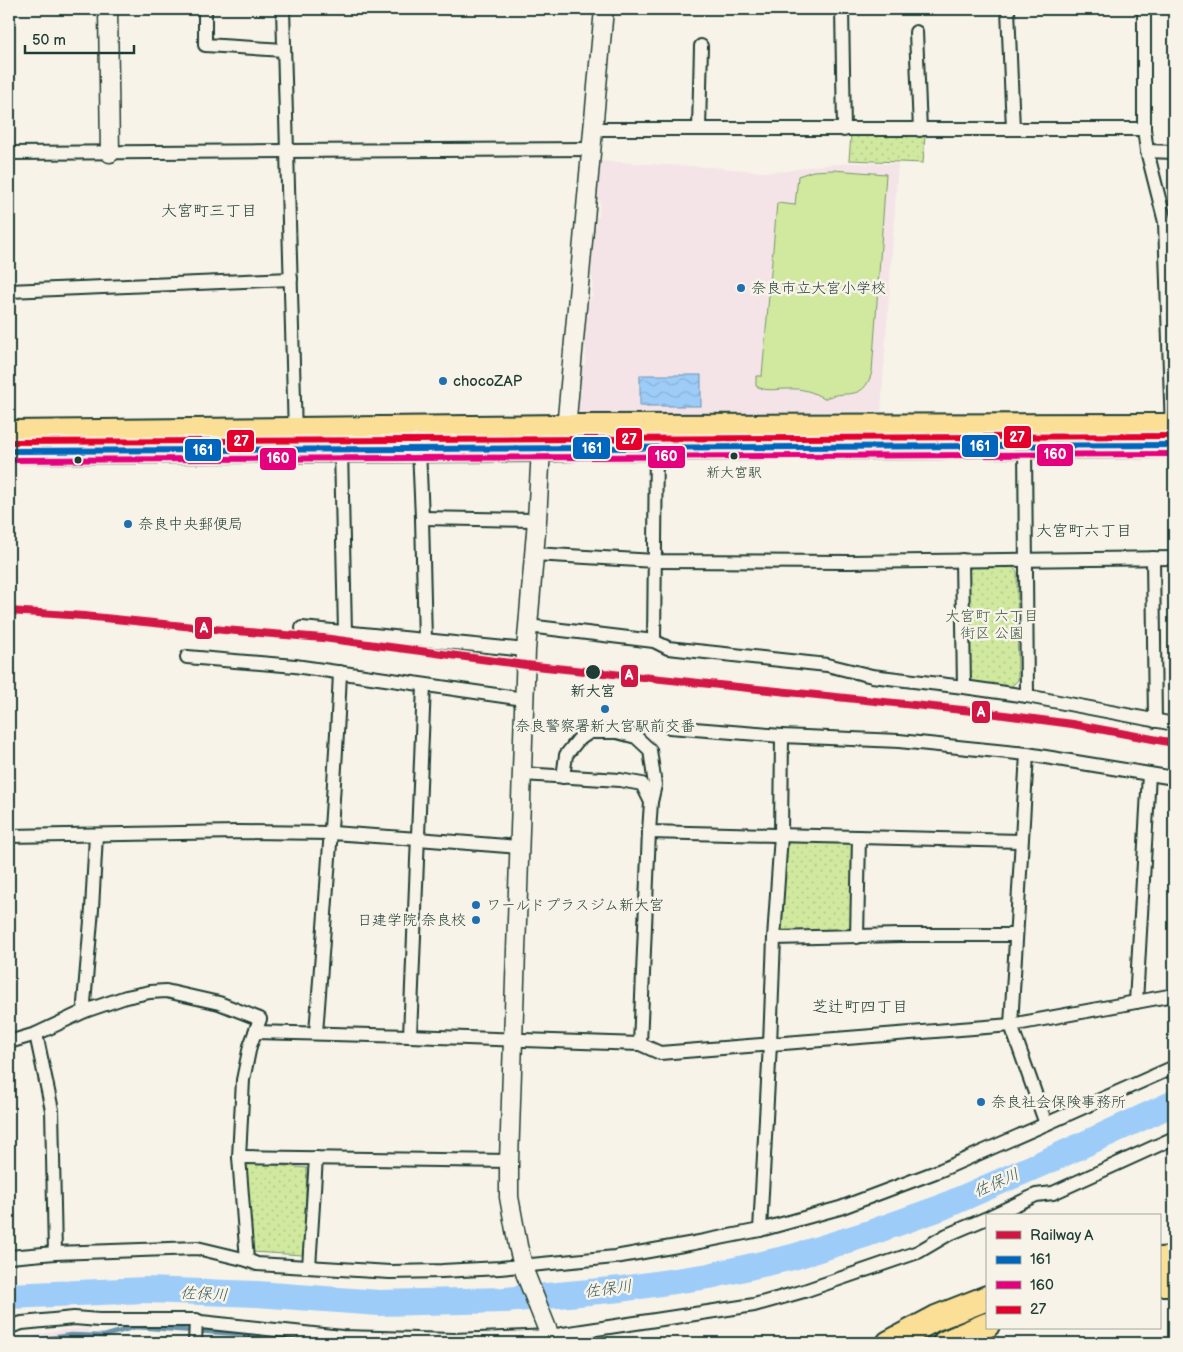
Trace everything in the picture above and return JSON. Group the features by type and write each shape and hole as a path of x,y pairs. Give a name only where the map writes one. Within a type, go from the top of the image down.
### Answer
{"highway":[{"path":"9,433 295,439 564,427 1173,435"},
{"path":"9,450 237,450 295,439 341,449 1025,445 1173,435"},
{"path":"1160,1260 1174,1259"},
{"path":"1160,1283 1174,1283"},
{"path":"889,1343 936,1318 986,1298"},
{"path":"945,1343 986,1325"}],"street":[{"path":"108,9 110,153"},
{"path":"205,9 204,45 284,50"},
{"path":"283,9 295,439"},
{"path":"548,1337 524,1269 509,1197 526,650 541,449 564,427 567,418 604,9"},
{"path":"842,9 844,130"},
{"path":"1008,9 1013,129"},
{"path":"1144,9 1144,129 1147,151 1165,222 1172,321 1173,435"},
{"path":"916,32 920,130"},
{"path":"700,129 701,46"},
{"path":"594,129 1144,129"},
{"path":"9,153 592,149"},
{"path":"1147,151 1174,152"},
{"path":"9,291 291,279"},
{"path":"1025,445 1027,696"},
{"path":"654,641 656,447"},
{"path":"341,449 345,632"},
{"path":"419,449 425,640"},
{"path":"422,518 537,520"},
{"path":"534,554 655,561 848,562 1174,558"},
{"path":"1152,558 1155,720"},
{"path":"962,560 964,687"},
{"path":"528,626 654,641 668,648 827,666 872,676 1027,696 1174,724"},
{"path":"302,628 526,650"},
{"path":"187,657 295,666 524,699"},
{"path":"316,1033 332,833 340,672"},
{"path":"410,1036 424,685"},
{"path":"669,727 782,736 899,741 1027,754 1174,778"},
{"path":"563,777 566,755 578,740 590,732 617,732 636,737 650,750 655,785 651,802 649,832 640,1044"},
{"path":"760,1230 774,938 781,835 782,736"},
{"path":"1027,754 1011,1025 1046,1124"},
{"path":"522,774 620,780 642,784 651,802"},
{"path":"1136,1002 1148,774"},
{"path":"9,836 238,832 332,833 519,847"},
{"path":"649,832 1022,841"},
{"path":"85,1011 96,834"},
{"path":"857,937 859,837"},
{"path":"774,938 1016,935"},
{"path":"9,1042 36,1034 85,1011 126,997 150,992 166,991 219,1003 260,1019 250,1046 243,1080 240,1157 247,1260"},
{"path":"255,1032 640,1044 660,1053 1011,1025 1174,995"},
{"path":"36,1034 52,1110 55,1253"},
{"path":"9,1257 55,1253 197,1248 257,1264 390,1272 433,1272 500,1268 524,1269 615,1257 760,1230 840,1208 941,1170 1174,1067"},
{"path":"995,1214 1036,1195 1053,1193 1174,1138"},
{"path":"240,1157 509,1161"},
{"path":"309,1267 316,1158"},
{"path":"9,1327 22,1323 74,1318 99,1320 196,1320 342,1340 454,1341 548,1337 754,1304 804,1291 918,1252 947,1235 986,1218"},
{"path":"195,1343 196,1320"}],"shaded area":[{"name":"奈良市立大宮小学校","path":"601,161 763,172 852,163 898,164 881,411 577,414 581,367 585,365 586,350 583,346 589,301 592,296 593,279 591,274 596,219 599,215 600,202 597,199"},
{"path":"89,1328 88,1343 9,1343 9,1341 60,1330"}],"green space":[{"path":"851,135 925,136 923,163 849,160"},
{"path":"833,170 886,174 872,372 864,388 858,392 831,396 824,399 811,392 802,390 759,388 756,386 756,376 762,376 777,203 795,205 798,176 813,171"},
{"name":"大宮町 六丁目 街区 公園","path":"1011,565 1017,572 1018,680 1011,687 972,682 967,675 966,573 973,566"},
{"path":"789,840 854,843 851,933 780,930 782,846"},
{"path":"244,1162 307,1168 303,1255 251,1252"}],"water":[{"path":"640,375 701,375 701,406 640,406"}],"waterway":[{"name":"佐保川","path":"9,1296 146,1290 257,1294 379,1303 505,1300 621,1289 709,1276 793,1257 867,1234 940,1208 1174,1103"},
{"path":"15,1343 71,1335 104,1336 135,1327 239,1334 280,1343"}],"rail line":[{"name":"A","path":"9,611 323,638 526,665 982,712 1072,724 1174,743"}],"transit line":[{"name":"27","path":"9,442 1174,436"},
{"name":"161","path":"9,451 1174,445"},
{"name":"160","path":"9,460 1174,454"}],"place":[{"name":"奈良市立大宮小学校","path":"741,288"},
{"name":"chocoZAP","path":"443,381"},
{"name":"新大宮駅","path":"734,456"},
{"name":"奈良中央郵便局","path":"128,524"},
{"name":"新大宮","path":"593,672"},
{"name":"奈良警察署新大宮駅前交番","path":"605,709"},
{"name":"ワールドプラスジム新大宮","path":"476,905"},
{"name":"日建学院 奈良校","path":"476,920"},
{"name":"奈良社会保険事務所","path":"981,1102"}],"district":[{"name":"大宮町三丁目","path":"209,210"},
{"name":"大宮町六丁目","path":"1084,530"},
{"name":"芝辻町四丁目","path":"860,1006"}]}
